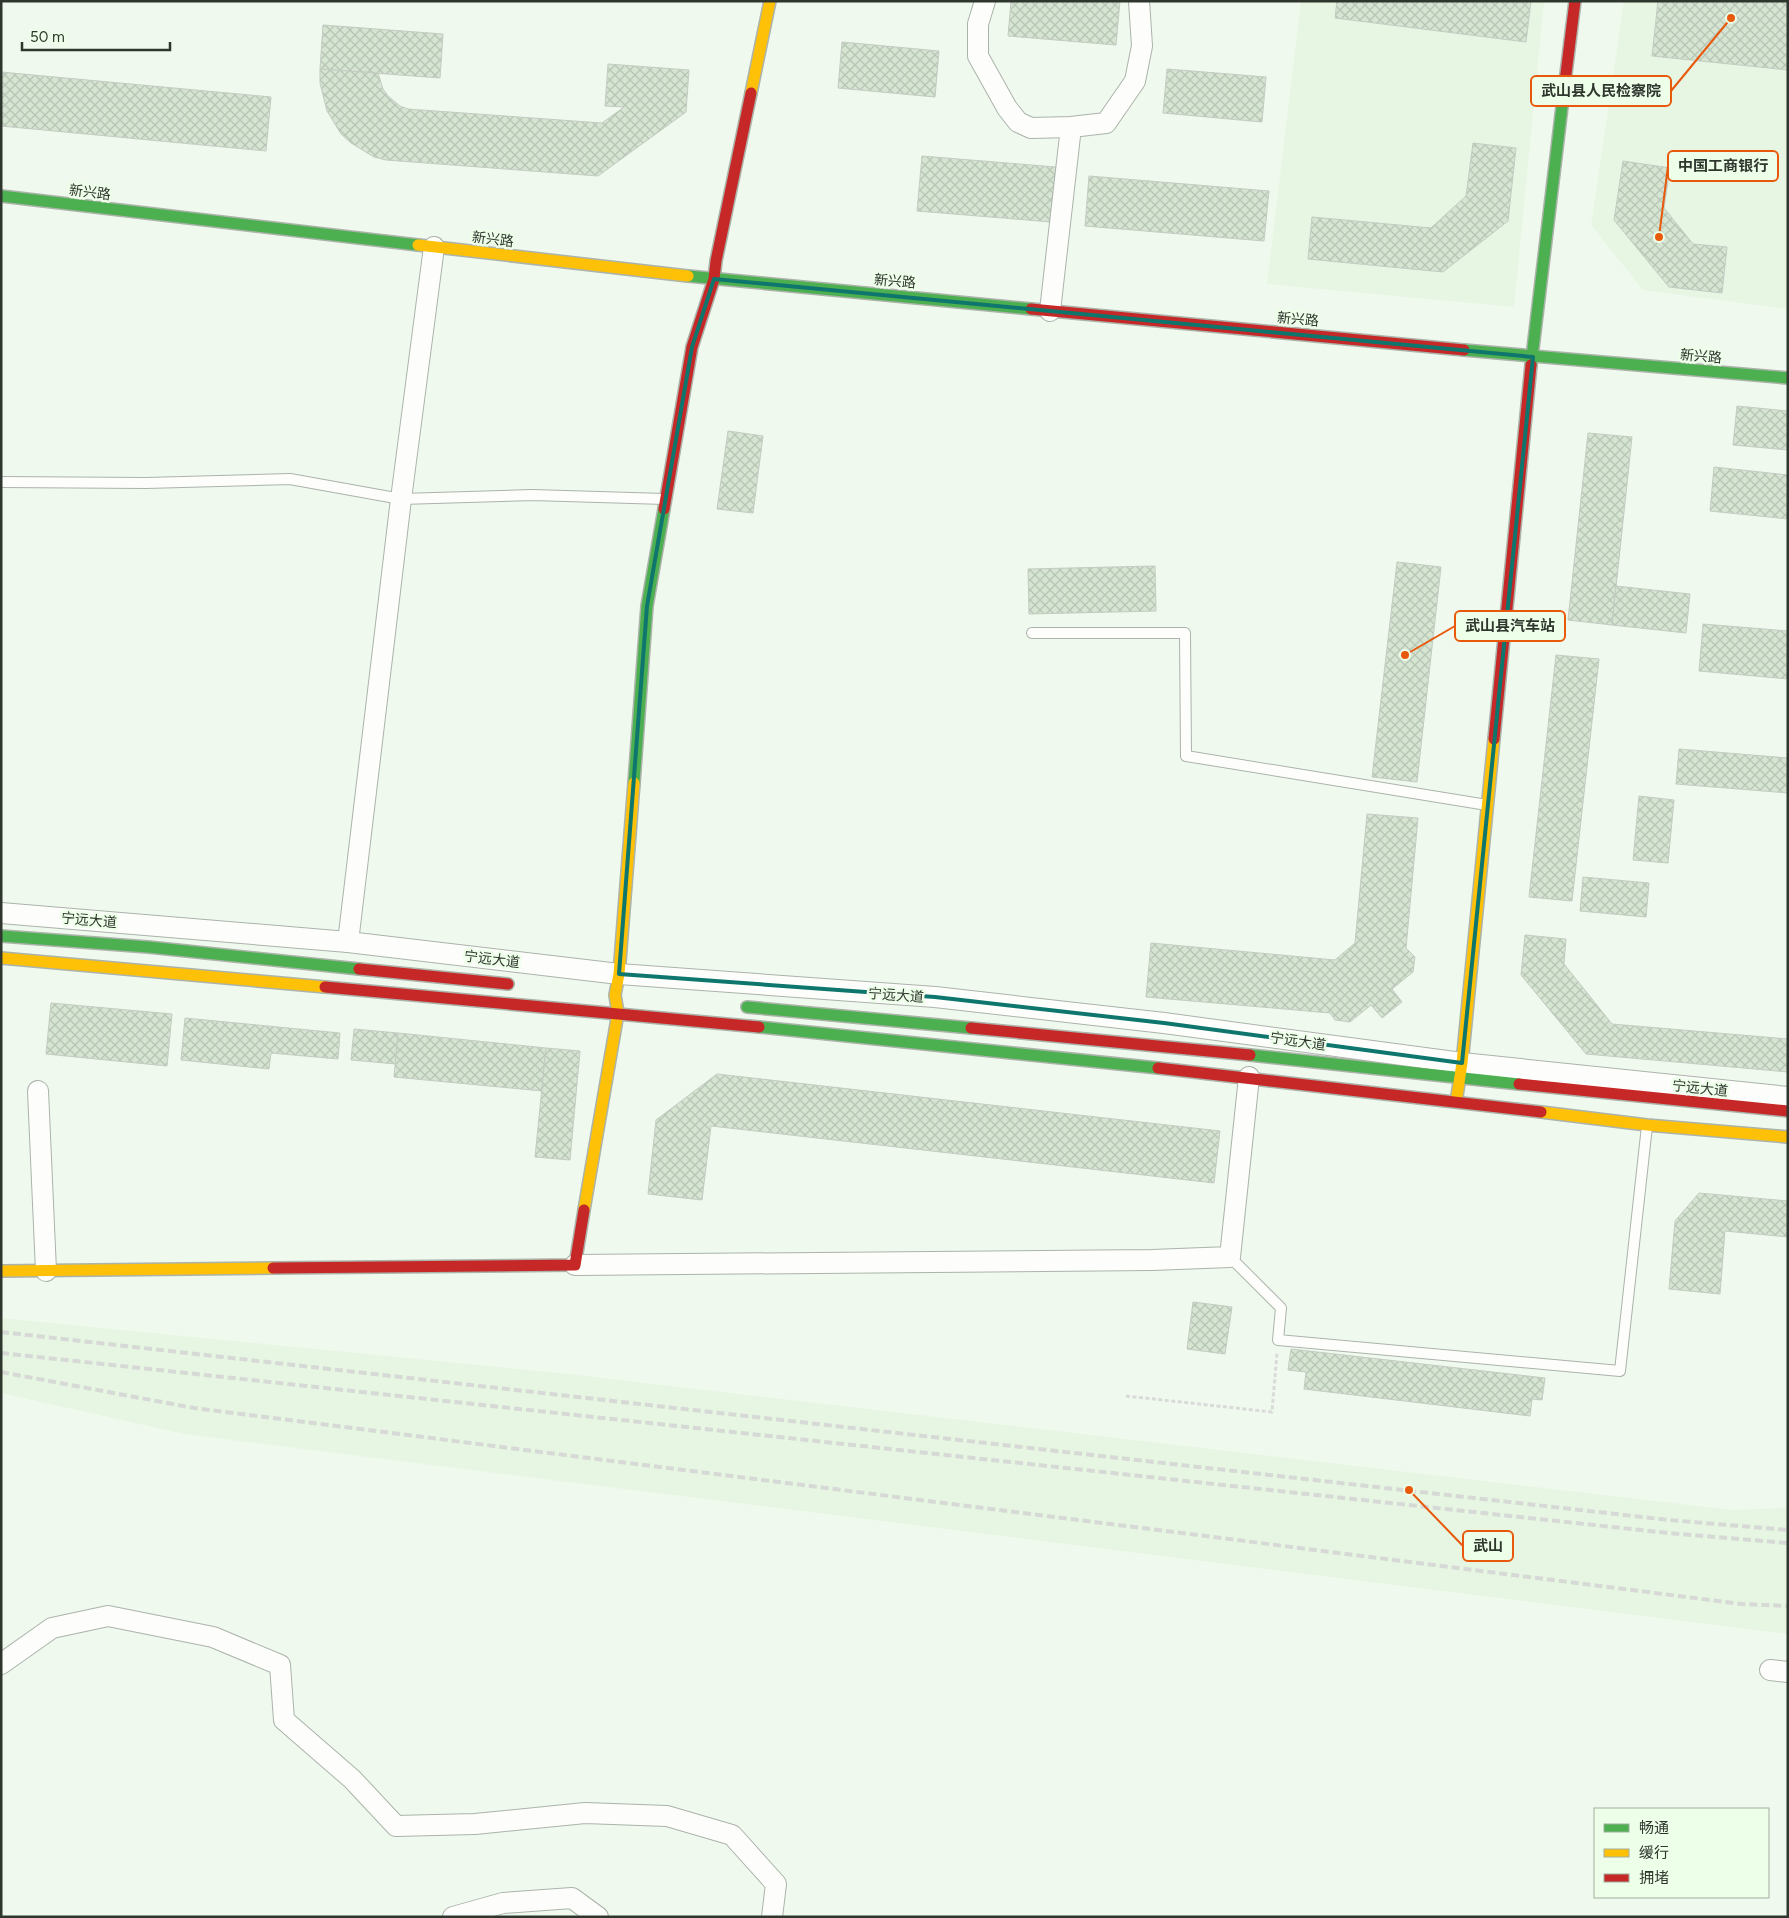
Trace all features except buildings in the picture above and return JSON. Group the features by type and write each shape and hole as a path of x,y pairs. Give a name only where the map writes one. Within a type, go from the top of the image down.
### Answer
{"main road":[{"path":"1,1271 576,1266 618,1013 615,995 619,974 646,606 692,347 714,279 716,261 770,1"},
{"path":"1456,1102 1488,805 1534,339 1575,1"},
{"name":"新兴路","path":"1,196 714,279 1051,297 1533,357 1788,378"},
{"name":"宁远大道","path":"1,936 148,947 518,985"},
{"path":"1,958 618,1013 1249,1077 1647,1125 1788,1137"},
{"name":"宁远大道","path":"734,1006 1170,1046 1460,1070 1788,1111"}],"street":[{"path":"985,1 978,24 978,56 1007,108 1018,122 1031,128 1072,127 1106,123 1135,81 1142,46 1139,1"},
{"path":"1051,297 1072,127"},
{"path":"348,942 401,500 434,247"},
{"name":"宁远大道","path":"1,913 348,942 619,974 944,998 1164,1023 1460,1070 1788,1097"},
{"path":"576,1266 1142,1260 1230,1257 1249,1077"},
{"path":"38,1091 46,1271"},
{"path":"1,1664 52,1628 108,1616 213,1637 280,1665 284,1720 352,1778 396,1826 475,1824 585,1813 667,1816 732,1836 776,1884 772,1917"},
{"path":"453,1917 503,1903 572,1898 598,1917"}],"lane":[{"path":"1,482 146,483 290,479 401,500 532,495 665,500"},
{"path":"1032,633 1185,633 1186,756 1488,805"},
{"path":"1230,1257 1281,1308 1278,1340 1620,1371 1647,1125"}],"path":[{"path":"1126,1396 1272,1412 1278,1340"}],"highlighted area":[{"path":"714,279 1533,357 1462,1063 1164,1023 935,997 619,974 647,606 692,347"}],"shaded area":[{"path":"1301,1 1544,1 1514,307 1267,284"},
{"path":"1624,1 1788,1 1788,309 1643,290 1591,225"},
{"path":"1,1318 568,1374 1732,1510 1788,1508 1788,1634 184,1434 1,1393"}],"railway":[{"path":"1,1332 1669,1520 1788,1530"},
{"path":"1,1353 1668,1533 1788,1543"},
{"path":"1,1372 194,1408 1742,1604 1788,1606"}],"traffic: fast":[{"path":"1531,365 1564,90"},
{"path":"1,196 418,245"},
{"path":"688,276 1031,309"},
{"path":"1464,350 1788,378"},
{"path":"634,783 647,606 664,509"},
{"path":"1,936 148,947 359,969"},
{"path":"747,1007 971,1028"},
{"path":"759,1027 1158,1068"},
{"path":"1250,1055 1519,1084"}],"traffic: slow":[{"path":"751,93 770,1"},
{"path":"418,245 688,276"},
{"path":"1457,1096 1462,1063 1494,739"},
{"path":"584,1210 618,1013 615,995 619,974 634,783"},
{"path":"1,958 325,987"},
{"path":"1541,1112 1647,1125 1788,1137"},
{"path":"1,1271 273,1268"}],"traffic: jam":[{"path":"1564,90 1575,1"},
{"path":"664,509 692,347 714,279 716,261 751,93"},
{"path":"1031,309 1464,350"},
{"path":"1494,739 1531,365"},
{"path":"359,969 508,984"},
{"path":"325,987 759,1027"},
{"path":"971,1028 1250,1055"},
{"path":"1158,1068 1541,1112"},
{"path":"1519,1084 1788,1111"},
{"path":"273,1268 575,1265 584,1210"}],"place":[{"name":"武山县人民检察院","path":"1731,18"},
{"name":"中国工商银行","path":"1659,237"},
{"name":"武山县汽车站","path":"1405,655"},
{"name":"武山","path":"1409,1490"}]}
